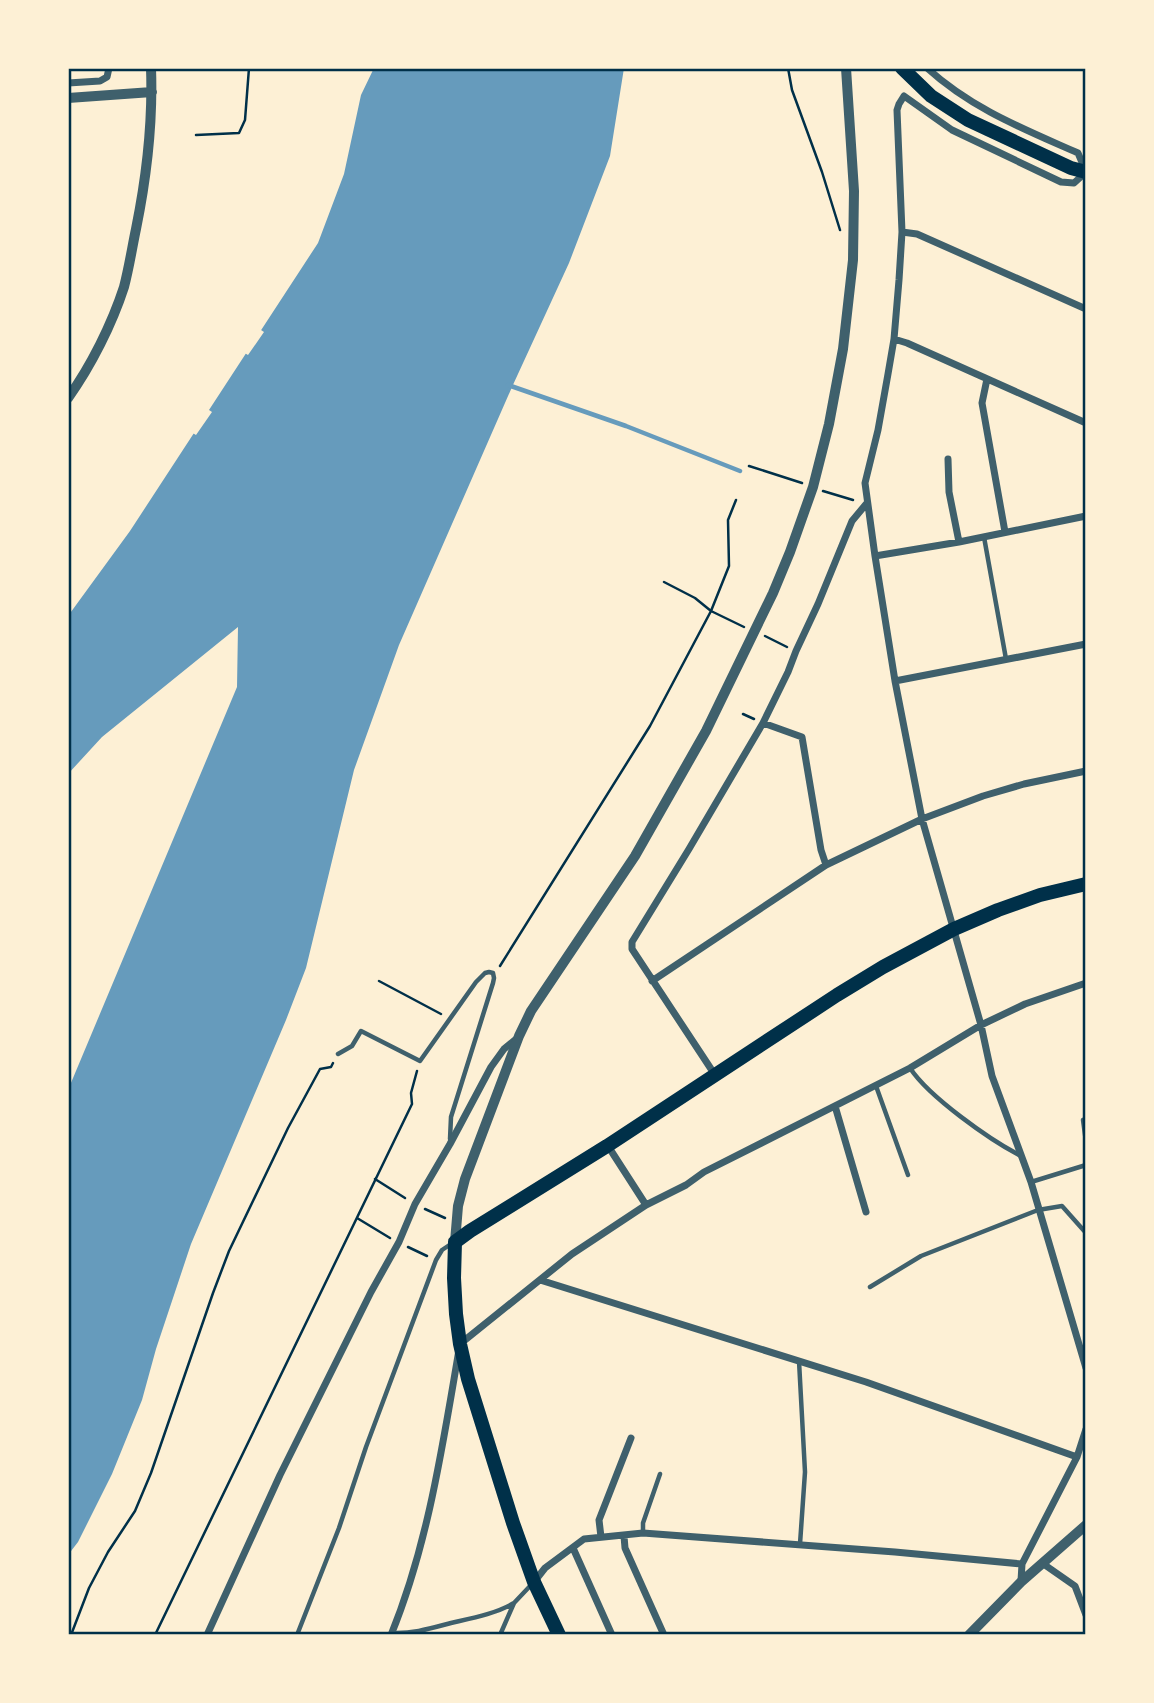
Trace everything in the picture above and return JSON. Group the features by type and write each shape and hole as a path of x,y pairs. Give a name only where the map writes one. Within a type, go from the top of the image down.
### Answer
{"main road":[{"path":"902,68 931,96 968,120 1058,163 1086,172"},
{"path":"559,1635 534,1582 513,1523 468,1379 460,1344 454,1278 455,1242 849,987 954,929 998,909 1086,884"}],"street":[{"path":"68,83 100,81 107,77 109,68"},
{"path":"68,398 98,347 124,285 147,173 151,68"},
{"path":"455,1242 458,1206 465,1179 519,1036 531,1011 635,856 706,731 773,593 813,487 843,349 852,272 854,191 846,68"},
{"path":"927,68 945,84 987,111 1078,153 1086,172 1074,183 1061,182 953,130 904,96 897,110 902,232 894,339 878,430 866,478 867,503 895,681 922,819 981,1026 992,1076 1031,1182 1086,1368"},
{"path":"68,98 152,92"},
{"path":"902,232 917,234 1086,309"},
{"path":"894,339 1086,423"},
{"path":"987,379 982,403 1005,532"},
{"path":"948,459 949,492 959,542"},
{"path":"715,1076 632,949 632,942 689,849 788,672 852,521 867,503"},
{"path":"875,556 1086,516"},
{"path":"895,681 1086,644"},
{"path":"760,722 802,737 821,850 826,865"},
{"path":"652,981 826,865 922,819 982,796 1086,771"},
{"path":"391,1634 423,1539 460,1344 572,1254 646,1205 686,1185 704,1172 910,1068 981,1026 1025,1004 1086,982"},
{"path":"207,1635 280,1475 395,1241 491,1067 519,1036"},
{"path":"835,1105 866,1212"},
{"path":"607,1146 646,1205"},
{"path":"540,1280 866,1382 1077,1457"},
{"path":"1021,1582 1022,1564 1077,1457 1086,1429"},
{"path":"601,1537 599,1520 631,1438"},
{"path":"969,1635 1021,1582 1086,1525"},
{"path":"534,1582 545,1568 584,1539 643,1533 1022,1564"},
{"path":"624,1536 625,1548 664,1635"},
{"path":"573,1548 612,1635"},
{"path":"1042,1563 1075,1586 1086,1615"}],"lane":[{"path":"984,537 1006,660"},
{"path":"338,1054 352,1046 361,1031 419,1061 476,982 485,973 493,973 494,978 451,1117 450,1144"},
{"path":"910,1068 950,1108 1007,1149 1022,1156"},
{"path":"876,1085 908,1175"},
{"path":"1086,1119 1083,1120 1086,1142"},
{"path":"1031,1182 1086,1165"},
{"path":"870,1287 920,1256 1038,1210 1062,1206 1086,1233"},
{"path":"297,1635 339,1528 436,1259 442,1250 455,1242"},
{"path":"799,1361 805,1472 800,1544"},
{"path":"643,1533 643,1523 660,1474"},
{"path":"500,1635 514,1604 534,1582"},
{"path":"391,1634 407,1634 486,1615 514,1604"}],"path":[{"path":"196,135 239,133 245,120 249,68"},
{"path":"789,68 792,90 840,231"},
{"path":"748,467 805,484"},
{"path":"823,491 853,500"},
{"path":"493,973 503,962 650,726 711,611 729,566 728,520 736,500"},
{"path":"664,582 695,598 711,611 747,628"},
{"path":"763,636 790,649"},
{"path":"743,714 760,722"},
{"path":"379,981 449,1019"},
{"path":"71,1635 89,1588 108,1552 135,1511 151,1473 229,1251 288,1128 320,1069 331,1067 338,1054"},
{"path":"155,1635 412,1104 411,1093 419,1061"},
{"path":"375,1179 409,1200"},
{"path":"420,1206 444,1218"},
{"path":"357,1218 395,1241 426,1255"}],"water":[{"path":"374,68 624,68 610,156 569,263 399,645 354,770 306,968 191,1244 142,1400 112,1474 78,1542 68,1555 68,1090 237,687 238,627 102,737 68,774 68,616 130,531 318,243 344,174 361,95"}],"pier":[{"path":"258,328 264,332 248,355 243,352"},
{"path":"206,408 212,412 196,435 191,432"}],"waterway":[{"path":"508,385 626,426 740,471"}]}
